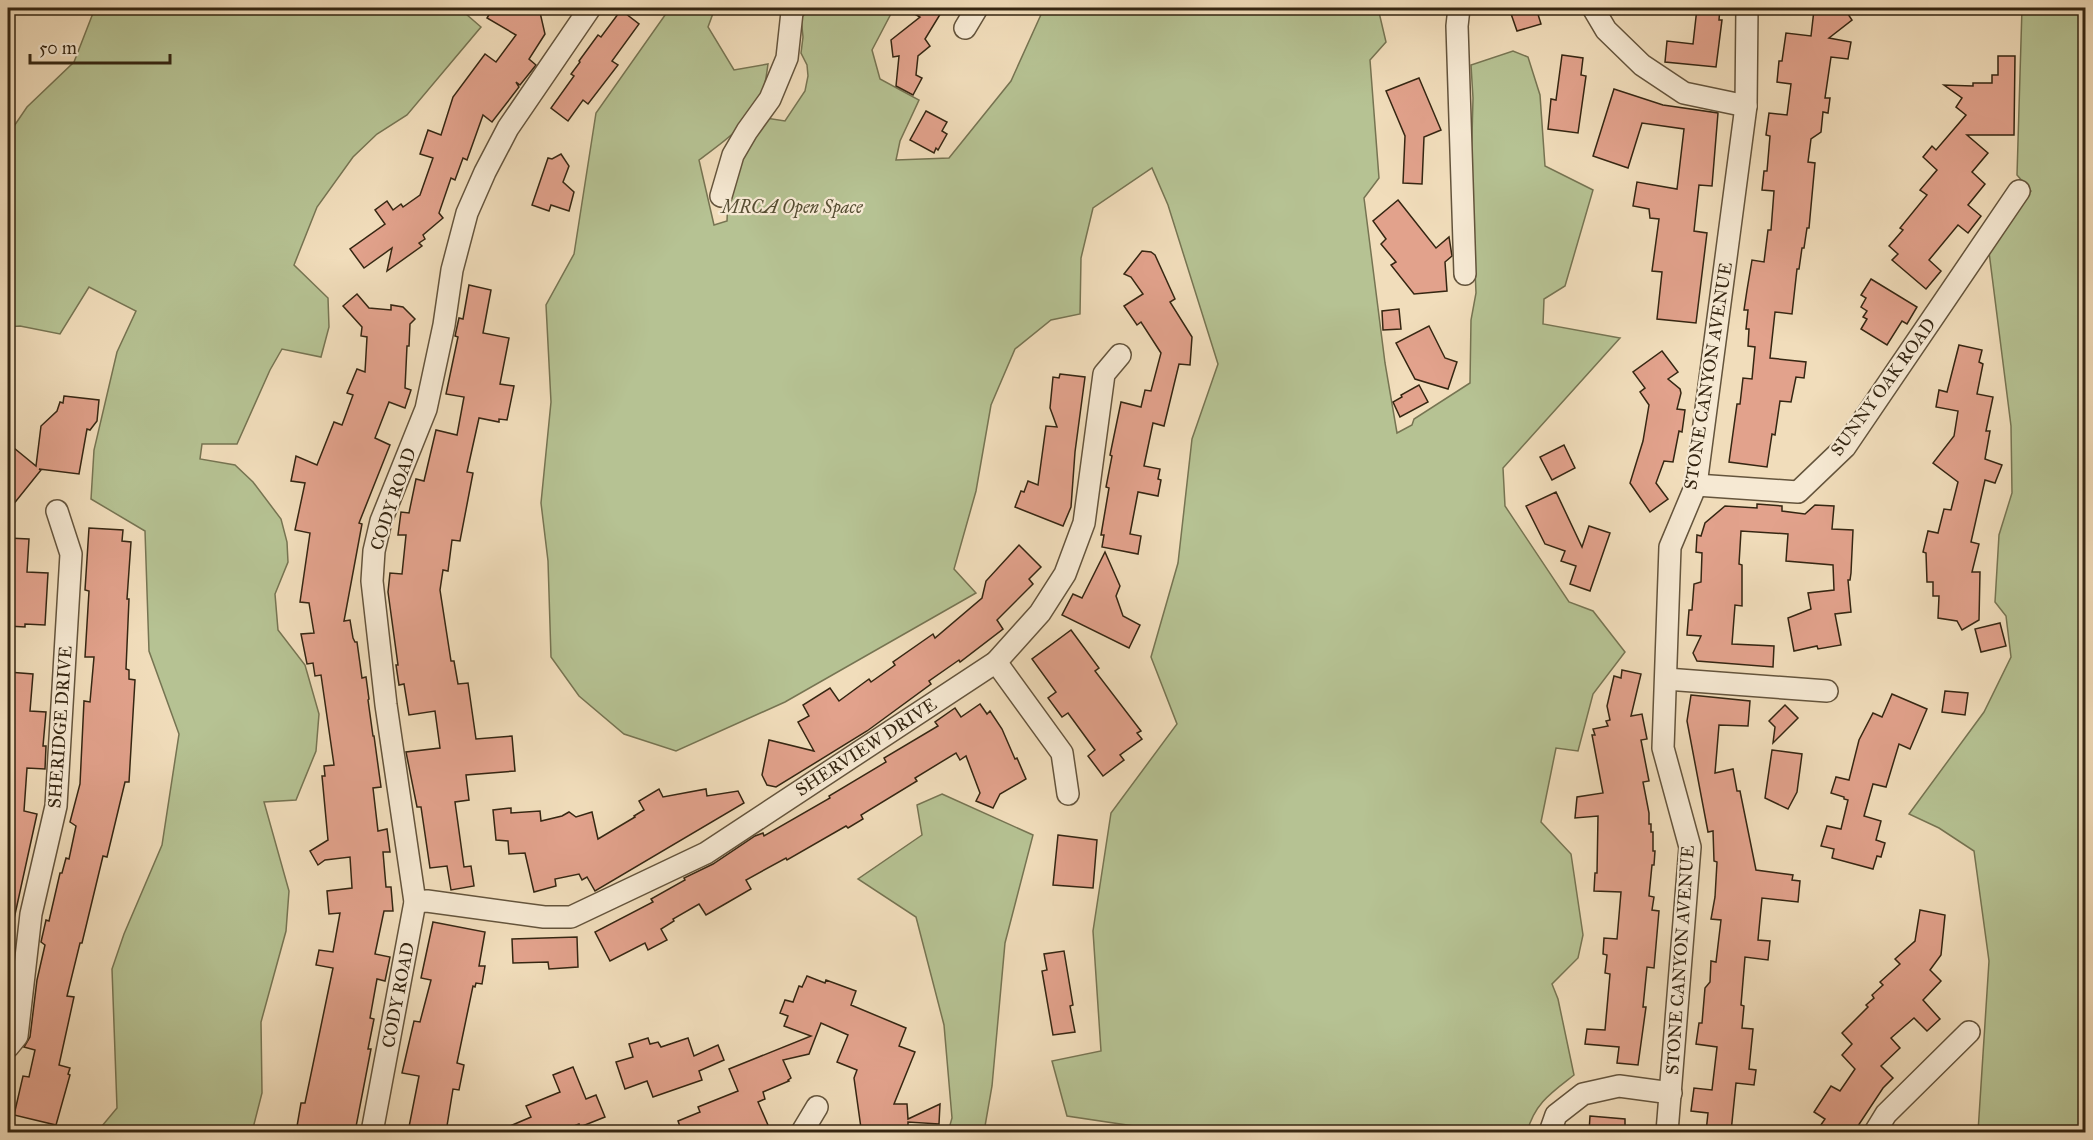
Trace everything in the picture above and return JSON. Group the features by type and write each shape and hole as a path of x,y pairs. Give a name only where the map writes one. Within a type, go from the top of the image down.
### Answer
{"street":[{"name":"CODY ROAD","path":"372,1132 415,902 386,705 372,581 374,550 381,521 426,409 444,325 452,270 467,213 508,128 590,8"},
{"path":"721,196 732,155 770,99 787,58 792,12 795,8"},
{"path":"965,28 977,8"},
{"path":"1459,8 1459,94 1465,274"},
{"path":"1593,8 1606,30 1642,65 1684,93 1746,106"},
{"name":"STONE CANYON AVENUE","path":"1667,1132 1690,847 1663,748 1670,547 1696,485 1746,106 1747,8"},
{"name":"SUNNY OAK ROAD","path":"1696,485 1798,492 1845,447 2019,191"},
{"name":"SHERVIEW DRIVE","path":"415,902 427,901 544,917 571,917 706,853 996,662 1040,613 1065,574 1084,523 1104,374 1120,355"},
{"name":"SHERIDGE DRIVE","path":"8,1047 17,1036 31,914 56,806 71,554 57,511"},
{"path":"996,662 1062,753 1068,794"},
{"path":"1666,680 1827,691"},
{"path":"1875,1132 1886,1114 1969,1032"},
{"path":"1550,1132 1556,1115 1583,1094 1619,1086 1671,1093"},
{"path":"802,1132 817,1107"}],"green space":[{"path":"95,8 459,8 481,27 407,115 377,134 353,157 317,207 294,265 328,298 329,327 321,357 282,349 270,370 237,444 202,444 200,459 235,465 253,482 281,519 287,542 288,562 275,594 278,630 305,665 319,714 316,751 296,800 264,802 289,891 286,931 261,1022 262,1093 252,1132 97,1132 117,1108 112,969 124,934 162,845 179,734 149,651 145,531 91,499 94,450 117,352 136,311 89,287 60,334 20,326 8,327 10,132 27,107 74,62"},
{"name":"MRCA Open Space","path":"670,8 715,8 708,27 734,70 768,64 760,99 747,120 699,160 714,225 727,221 733,179 766,118 785,121 805,91 808,76 807,65 801,53 803,8 894,8 872,50 880,79 919,100 900,141 896,160 949,158 1011,81 1044,8 1378,8 1386,42 1370,60 1379,178 1364,198 1385,363 1397,433 1412,425 1414,419 1470,383 1471,320 1476,293 1471,174 1473,98 1471,65 1513,51 1528,57 1540,95 1545,166 1593,190 1565,286 1544,299 1543,324 1620,338 1503,468 1505,506 1569,602 1593,611 1625,652 1593,694 1578,751 1556,748 1541,822 1571,854 1583,935 1578,958 1552,984 1558,999 1574,1075 1539,1106 1527,1132 1150,1132 1147,1128 1067,1116 1052,1061 1101,1051 1093,931 1111,813 1177,724 1151,657 1178,563 1192,439 1218,364 1168,205 1152,168 1093,208 1081,258 1080,314 1051,320 1015,349 991,405 976,491 954,569 976,593 785,702 676,751 624,734 579,696 551,657 548,561 541,503 551,402 546,305 574,254 596,113"},
{"path":"2022,8 2085,8 2085,1132 1978,1132 1989,961 1974,851 1939,828 1909,814 1984,712 2011,657 2006,616 1995,602 1999,535 2012,493 2011,426 1989,252 2031,191 2017,175"},
{"path":"942,794 1033,835 1005,943 992,1086 984,1132 948,1132 952,1118 944,1025 916,917 858,879 922,835 917,805"}],"building":[{"path":"493,8 539,8 545,34 529,59 536,65 520,85 516,82 519,87 492,122 483,115 467,160 463,158 455,180 451,178 439,213 443,218 423,235 425,239 419,243 422,246 387,271 392,248 364,268 350,249 385,224 375,210 387,201 393,210 401,204 403,207 420,195 433,158 420,154 428,130 441,135 453,97 485,54 496,62 516,35 487,18"},
{"path":"904,8 944,8 925,39 930,46 918,56 916,75 922,78 913,95 896,86 899,56 893,57 891,40 920,17"},
{"path":"1509,8 1536,8 1541,24 1517,31"},
{"path":"1697,8 1720,8 1719,20 1722,20 1716,67 1665,62 1667,41 1693,44"},
{"path":"1829,8 1844,8 1852,20 1829,38 1851,42 1848,59 1831,57 1825,98 1830,98 1828,113 1823,112 1821,132 1811,139 1808,162 1815,163 1809,228 1807,228 1804,248 1802,248 1799,269 1797,269 1792,314 1775,312 1770,358 1806,362 1804,378 1796,377 1791,402 1780,401 1767,467 1729,462 1743,378 1752,379 1755,347 1748,346 1749,329 1746,329 1748,310 1744,310 1752,260 1764,262 1768,230 1771,230 1774,191 1762,190 1764,171 1767,171 1770,136 1766,135 1769,113 1787,115 1791,84 1777,82 1779,61 1782,61 1786,33 1811,36 1814,10 1824,12"},
{"path":"621,10 639,24 612,61 618,65 588,104 583,100 568,121 551,108 574,76 571,74 579,61 598,35 601,37"},
{"path":"1562,55 1583,58 1581,75 1586,76 1578,133 1548,129 1551,99 1556,100"},
{"path":"1998,56 2015,56 2014,135 1967,135 1988,153 1972,172 1985,184 1968,205 1981,216 1968,233 1958,225 1929,260 1941,271 1926,289 1892,260 1898,254 1889,246 1903,230 1900,228 1927,195 1920,190 1937,170 1923,157 1932,146 1936,150 1966,115 1956,107 1962,98 1944,85 1973,86 1973,83 1992,83 1992,75 1998,75"},
{"path":"1419,78 1441,130 1424,137 1422,184 1403,183 1405,136 1386,91"},
{"path":"1614,89 1663,105 1718,113 1712,186 1699,185 1694,231 1707,233 1696,323 1657,319 1662,272 1652,271 1659,219 1650,218 1649,209 1633,206 1637,182 1677,189 1684,129 1642,123 1628,168 1593,156"},
{"path":"926,111 947,122 942,131 947,134 934,153 910,140"},
{"path":"561,154 569,166 563,182 574,192 569,211 551,205 549,211 532,205 548,158 552,159"},
{"path":"1398,200 1436,248 1449,237 1452,256 1445,262 1447,291 1414,294 1391,265 1396,262 1381,244 1386,239 1373,221"},
{"path":"1142,251 1155,255 1175,299 1170,302 1192,337 1190,365 1179,364 1164,426 1153,423 1144,466 1160,469 1158,479 1161,480 1158,496 1138,492 1130,534 1141,536 1138,554 1102,547 1104,535 1101,535 1109,488 1106,487 1112,456 1110,455 1121,402 1141,407 1145,390 1151,391 1161,353 1141,322 1137,325 1124,306 1143,294 1131,277 1124,274"},
{"path":"1871,279 1917,307 1907,324 1902,321 1887,345 1861,329 1867,319 1863,317 1867,311 1861,307 1866,298 1861,295"},
{"path":"469,285 491,290 483,333 509,338 500,384 514,386 507,420 499,419 499,422 479,418 467,472 473,473 460,541 452,540 448,571 443,570 440,590 451,661 454,661 458,684 468,683 476,739 512,736 515,771 466,775 469,800 455,802 464,867 471,866 474,886 451,890 447,866 430,868 421,807 417,807 406,752 440,748 435,711 409,715 404,684 399,685 388,592 390,573 402,574 406,535 398,535 401,512 409,513 416,479 424,481 436,430 457,435 464,397 446,394 458,337 455,336 459,318 463,319"},
{"path":"357,294 369,308 391,310 391,305 403,307 415,319 410,324 409,346 407,346 405,388 411,390 405,408 389,402 375,438 390,445 359,523 362,524 344,621 350,620 353,638 357,642 362,678 366,677 381,787 373,788 378,831 387,829 390,852 383,852 386,887 391,887 393,911 384,911 375,954 390,957 385,981 377,979 370,1018 374,1019 368,1049 371,1049 355,1132 337,1130 336,1132 296,1132 301,1103 305,1103 333,968 316,965 319,950 333,952 340,913 329,914 327,891 352,888 350,857 325,860 318,865 310,851 328,840 322,776 325,776 324,766 334,765 321,675 315,676 313,663 307,664 301,634 314,633 309,603 300,602 310,533 295,530 305,483 291,481 296,456 317,465 334,422 342,425 353,395 347,393 357,369 365,372 367,337 361,336 362,327 343,306"},
{"path":"1399,309 1401,329 1383,330 1382,311"},
{"path":"1429,326 1445,358 1457,362 1448,389 1415,379 1396,343"},
{"path":"1959,345 1982,350 1979,362 1983,364 1977,394 1993,397 1986,431 1990,431 1985,459 2002,465 1995,483 1985,480 1971,542 1979,544 1972,572 1980,572 1979,620 1962,630 1957,621 1938,618 1939,596 1933,596 1933,582 1927,582 1926,553 1923,552 1928,531 1938,533 1944,509 1951,510 1958,482 1933,463 1954,436 1958,411 1936,407 1939,390 1947,392"},
{"path":"1662,351 1678,372 1668,379 1680,389 1677,409 1685,410 1682,432 1679,431 1673,462 1664,461 1656,483 1668,499 1650,512 1630,483 1643,441 1649,405 1640,392 1645,388 1633,372"},
{"path":"1060,374 1085,377 1075,452 1071,507 1063,526 1015,507 1028,481 1038,485 1046,426 1057,427 1050,408 1053,377 1059,378"},
{"path":"1419,385 1428,402 1400,417 1393,402"},
{"path":"64,396 99,400 97,421 90,430 87,429 79,474 39,469 41,470 8,511 8,456 14,448 36,466 41,426 57,411 60,402 63,403"},
{"path":"1564,445 1575,468 1552,480 1540,457"},
{"path":"1556,492 1582,547 1589,526 1610,533 1590,591 1570,584 1576,566 1561,561 1565,551 1545,544 1526,506"},
{"path":"1757,504 1782,506 1782,511 1805,514 1815,505 1834,506 1832,529 1853,530 1851,573 1850,580 1848,580 1851,612 1835,614 1841,645 1818,649 1817,646 1794,651 1788,618 1811,609 1808,593 1834,590 1833,565 1786,561 1788,534 1741,531 1739,564 1742,565 1742,606 1735,605 1732,644 1774,646 1773,667 1697,661 1693,653 1701,636 1687,635 1694,584 1701,582 1702,553 1696,552 1697,535 1701,536 1705,523 1725,506 1757,508"},
{"path":"89,528 123,530 122,541 131,542 126,669 129,670 129,679 135,680 129,782 125,782 107,857 103,856 67,996 74,997 59,1065 70,1068 68,1074 70,1075 56,1125 14,1115 23,1076 29,1077 35,1050 24,1047 30,1037 37,980 45,945 41,942 46,920 49,921 60,873 62,873 66,858 69,859 76,826 70,822 80,784 84,701 90,702 94,657 85,657 89,591 85,590"},
{"path":"8,538 29,539 27,572 48,573 45,625 8,626"},
{"path":"1019,545 1041,567 1029,579 1033,584 997,620 1003,629 960,662 959,660 929,681 931,684 867,731 776,787 767,785 762,775 769,740 814,751 798,722 809,716 803,705 830,688 839,701 869,679 871,682 895,665 893,662 933,634 935,638 982,598 986,581"},
{"path":"1105,552 1120,586 1116,596 1123,616 1140,625 1129,648 1062,615 1073,594 1082,598"},
{"path":"2000,623 2006,646 1981,652 1975,629"},
{"path":"1071,630 1099,668 1095,671 1141,731 1137,733 1142,739 1120,755 1124,760 1103,776 1088,756 1095,750 1068,713 1062,717 1048,698 1056,692 1032,659"},
{"path":"1622,670 1641,674 1631,716 1642,714 1647,739 1641,740 1649,781 1643,782 1649,824 1653,832 1653,851 1655,851 1649,896 1654,897 1652,910 1659,911 1654,968 1647,967 1643,1007 1646,1007 1638,1065 1617,1063 1619,1047 1585,1044 1587,1029 1605,1030 1610,974 1605,973 1607,955 1603,954 1604,938 1617,939 1621,892 1594,891 1595,873 1597,873 1598,816 1575,818 1577,797 1603,793 1592,735 1595,735 1593,729 1608,726 1606,721 1610,720 1607,706 1614,676 1621,678"},
{"path":"8,672 33,674 30,711 46,712 43,746 46,746 45,769 27,768 24,811 37,814 14,919 8,919"},
{"path":"1945,691 1968,693 1965,715 1942,712"},
{"path":"1892,694 1927,709 1910,749 1899,744 1886,787 1873,784 1864,816 1881,821 1876,840 1885,843 1881,857 1877,856 1873,869 1832,858 1834,849 1821,846 1827,826 1841,829 1848,800 1831,793 1836,777 1849,780 1859,740 1873,713 1882,717"},
{"path":"1691,695 1750,701 1748,726 1719,725 1715,773 1733,769 1737,791 1740,791 1756,870 1793,875 1792,880 1800,881 1798,902 1762,898 1758,940 1770,941 1768,960 1745,957 1741,1005 1744,1006 1742,1028 1753,1029 1749,1069 1756,1070 1754,1085 1736,1083 1731,1132 1706,1132 1708,1113 1691,1111 1694,1088 1712,1090 1717,1047 1696,1044 1699,1023 1702,1023 1705,988 1710,982 1711,961 1716,962 1721,920 1711,919 1717,862 1714,861 1713,831 1708,832 1687,721"},
{"path":"980,704 987,714 990,711 1002,729 1026,779 1000,794 993,808 976,801 980,793 966,756 960,760 956,753 915,778 917,781 861,815 863,819 746,880 751,889 706,915 699,904 673,919 674,921 661,929 667,940 648,950 645,943 610,961 595,932 653,902 651,899 685,880 684,878 713,864 755,836 763,833 764,836 830,798 829,796 886,762 884,758 938,726 935,722 955,708 961,717"},
{"path":"1785,705 1798,718 1773,743 1775,727 1769,721"},
{"path":"1772,750 1802,754 1797,792 1788,809 1765,798"},
{"path":"659,789 663,797 706,789 707,796 738,791 744,803 595,891 587,877 582,880 579,874 555,879 556,886 534,892 525,853 509,854 508,841 496,840 493,810 511,808 511,813 540,811 541,821 569,812 576,817 592,812 598,839 644,810 639,801"},
{"path":"1058,835 1097,840 1093,888 1053,885"},
{"path":"1920,910 1945,915 1941,955 1930,970 1941,981 1923,1000 1940,1019 1927,1031 1914,1018 1891,1038 1900,1048 1881,1066 1893,1078 1883,1088 1854,1132 1816,1132 1825,1119 1814,1112 1831,1086 1840,1091 1855,1069 1842,1055 1852,1044 1842,1033 1868,1007 1866,1005 1874,998 1872,995 1883,985 1880,982 1900,964 1895,959 1915,941"},
{"path":"433,922 485,932 479,966 485,966 482,984 476,983 475,987 473,986 457,1063 464,1065 459,1090 453,1089 446,1132 408,1132 419,1076 402,1073 414,1021 420,1022 431,980 421,978"},
{"path":"577,937 578,967 549,969 548,962 513,963 512,939"},
{"path":"1064,951 1075,1032 1053,1035 1042,971 1047,970 1044,954"},
{"path":"807,976 856,991 851,1005 906,1028 899,1046 915,1052 894,1104 907,1104 908,1119 940,1104 939,1124 908,1122 908,1132 876,1132 876,1127 861,1128 854,1078 857,1070 837,1062 848,1035 821,1023 809,1054 783,1060 791,1078 789,1081 763,1092 765,1099 758,1102 771,1132 682,1132 678,1121 700,1112 698,1107 738,1091 729,1069 811,1036 784,1026 788,1016 780,1013 785,1000 793,1002 799,986 802,987"},
{"path":"648,1038 650,1044 658,1042 661,1047 688,1038 694,1056 718,1045 724,1060 699,1071 702,1080 653,1097 647,1081 625,1089 616,1062 633,1057 629,1044"},
{"path":"573,1067 586,1099 596,1095 605,1117 580,1127 579,1124 558,1132 496,1132 531,1117 526,1106 560,1092 553,1075"},
{"path":"1590,1116 1625,1119 1625,1132 1589,1132"}]}
